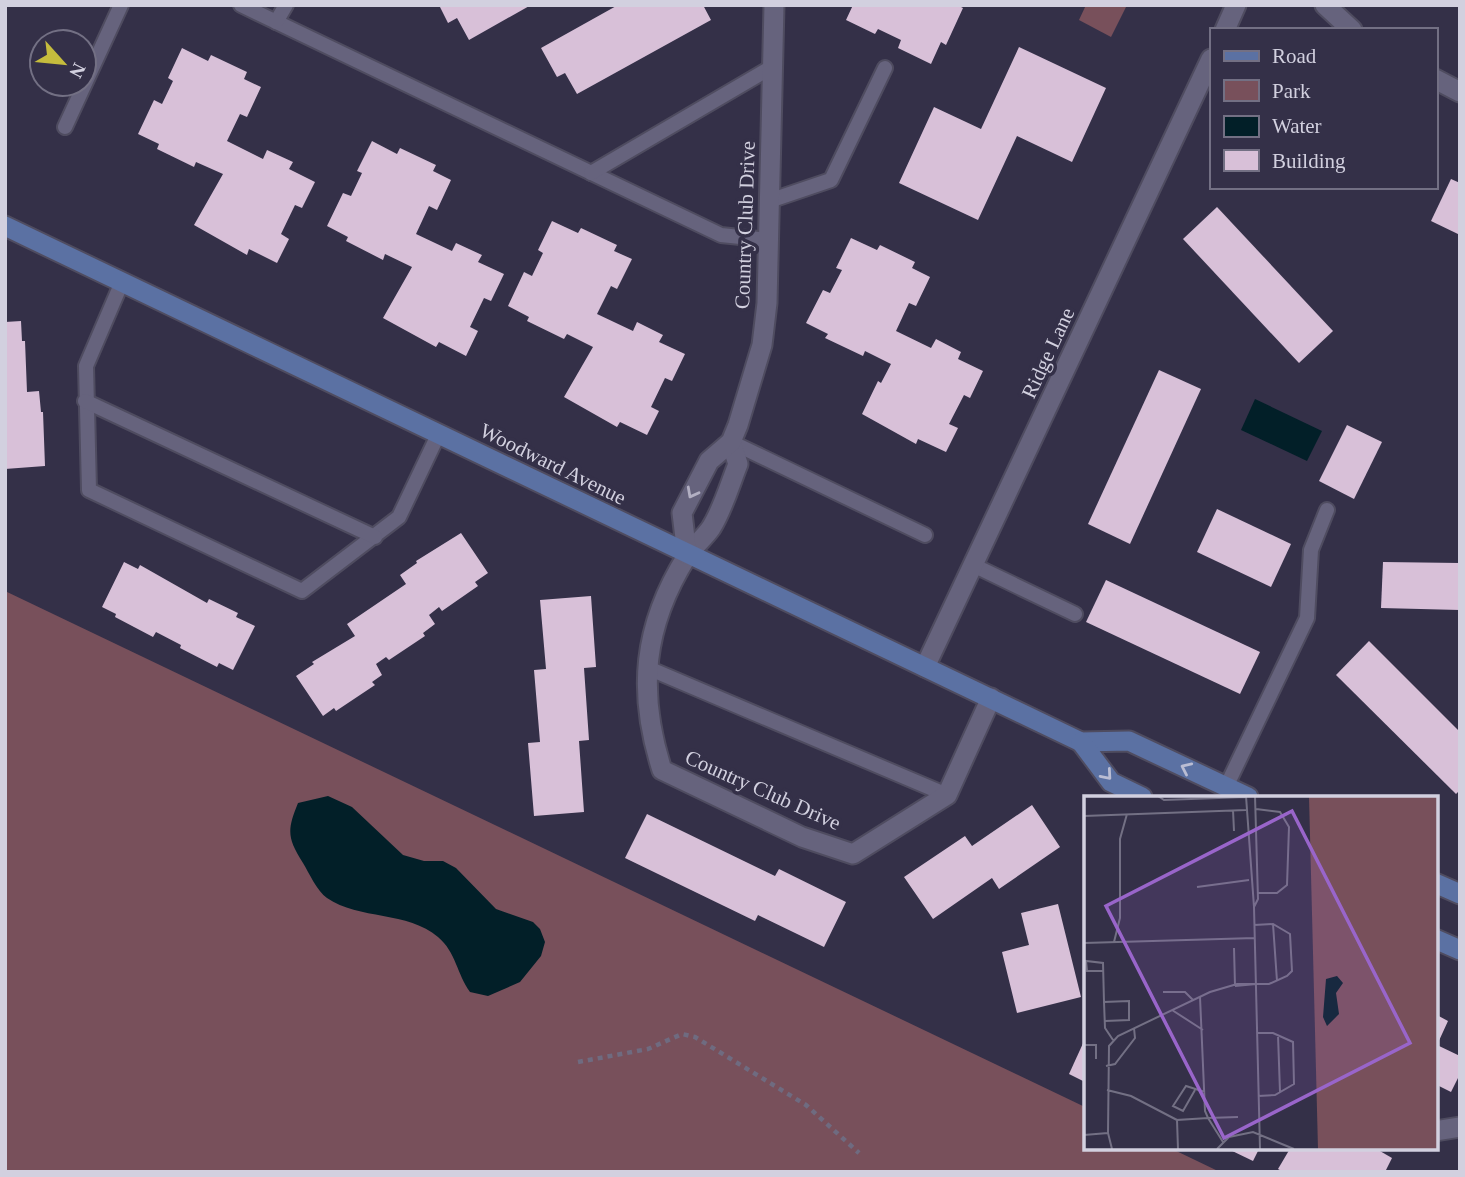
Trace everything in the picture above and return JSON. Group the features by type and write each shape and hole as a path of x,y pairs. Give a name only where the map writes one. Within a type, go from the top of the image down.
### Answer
{"main road":[{"name":"Woodward Avenue","path":"5,226 1081,742 1129,741 1246,796"},
{"name":"Woodward Avenue","path":"1081,742 1111,782 1139,796"},
{"path":"1437,884 1460,894"},
{"path":"1437,940 1460,950"}],"street":[{"name":"Country Club Drive","path":"688,555 682,513 709,461 731,442 748,399 762,345 767,303 774,5"},
{"path":"1226,28 1236,5"},
{"path":"1325,5 1350,28"},
{"name":"Ridge Lane","path":"925,667 1210,61"},
{"path":"1437,80 1460,92"},
{"name":"Country Club Drive","path":"731,442 738,464 712,527 688,555 654,621 648,668 649,730 662,770 802,837 853,854 947,796"},
{"path":"947,796 990,698"},
{"path":"1437,1131 1460,1127"}],"lane":[{"path":"65,127 121,5"},
{"path":"241,5 721,235 769,240"},
{"path":"276,22 286,5"},
{"path":"591,173 772,66"},
{"path":"769,201 831,180 885,68"},
{"path":"122,282 86,366 89,490 302,590 376,537 399,517 439,433"},
{"path":"85,401 376,537"},
{"path":"731,442 925,535"},
{"path":"1226,787 1307,618 1311,550 1327,510"},
{"path":"973,565 1074,614"},
{"path":"648,668 947,796"}],"path":[{"path":"578,1062 649,1049 682,1034 695,1037 806,1105 859,1153"}],"green space":[{"path":"1086,5 1127,5 1111,37 1079,20"},
{"path":"5,591 1084,1107 1084,1149 1172,1149 1220,1172 5,1172"}],"water":[{"path":"1255,399 1322,431 1307,461 1241,430"},
{"path":"328,796 352,807 403,855 424,861 443,861 456,868 496,909 533,922 540,929 545,942 541,956 520,982 488,996 470,992 449,949 426,929 398,919 354,910 323,895 294,847 290,834 298,803"}],"building":[{"path":"439,5 531,5 469,40 457,18 448,23"},
{"path":"618,5 703,5 711,20 577,94 565,73 557,77 541,48"},
{"path":"853,5 957,5 963,8 946,45 941,42 931,64 898,48 901,40 878,29 875,34 846,20"},
{"path":"1019,47 1106,88 1072,162 1017,136 978,220 899,183 934,107 981,129"},
{"path":"182,48 208,61 211,55 247,72 244,79 261,87 247,117 240,114 227,141 263,159 267,150 293,162 289,169 315,182 302,208 295,205 281,234 289,239 277,263 249,249 247,255 194,225 223,174 196,162 194,167 157,149 159,144 138,134 154,100 162,104 173,81 168,78"},
{"path":"372,141 397,154 400,148 436,165 433,171 451,180 437,210 429,206 416,234 452,251 456,243 482,255 478,262 504,274 491,301 484,298 470,327 478,331 466,356 439,342 436,347 383,318 412,267 385,254 383,260 346,241 348,237 327,226 343,193 351,196 362,173 357,171"},
{"path":"1451,179 1460,183 1460,235 1431,221"},
{"path":"1217,207 1333,331 1299,363 1183,239"},
{"path":"552,221 578,233 581,228 617,245 614,251 632,259 617,289 611,286 597,314 633,331 637,322 663,335 659,342 685,354 672,381 665,378 651,407 659,411 647,435 620,422 617,427 564,397 593,347 567,334 564,339 527,321 529,317 508,306 524,272 532,276 543,253 538,250"},
{"path":"851,238 877,250 880,245 915,262 912,268 930,277 916,306 909,303 896,331 931,348 936,339 961,352 958,359 983,371 970,398 964,395 949,424 958,428 946,452 918,439 916,444 862,414 878,381 881,383 891,364 865,351 863,356 825,338 828,334 806,323 823,290 830,293 842,270 836,268"},
{"path":"21,321 22,341 25,341 27,392 39,391 43,412 45,466 5,469 5,322"},
{"path":"1159,370 1201,389 1130,544 1088,524"},
{"path":"1347,425 1382,442 1354,499 1319,481"},
{"path":"1217,509 1291,544 1271,587 1197,552"},
{"path":"461,533 488,573 475,582 478,586 442,611 439,607 429,615 435,624 423,633 425,636 389,660 386,657 376,664 382,675 372,682 375,685 336,711 334,708 323,716 296,676 314,664 312,662 355,636 347,624 406,584 400,575 417,563 416,561"},
{"path":"124,562 138,569 140,565 207,603 209,599 238,613 236,617 255,626 233,670 219,663 217,667 156,632 153,637 102,607"},
{"path":"1383,562 1460,563 1460,610 1381,608"},
{"path":"1106,580 1260,652 1240,694 1086,622"},
{"path":"591,596 596,667 584,668 589,740 579,741 584,812 534,816 528,743 540,742 534,670 546,669 540,600"},
{"path":"1369,641 1460,732 1460,790 1456,794 1336,675"},
{"path":"1032,805 1060,847 999,889 992,878 933,919 904,877 965,836 972,846"},
{"path":"647,814 775,876 779,869 846,902 824,947 758,915 755,921 625,858"},
{"path":"1058,904 1081,997 1017,1013 1002,952 1029,945 1021,913"},
{"path":"1437,1015 1448,1021 1437,1045"},
{"path":"1084,1041 1084,1082 1069,1074"},
{"path":"1437,1045 1460,1056 1460,1074 1451,1092 1437,1085"},
{"path":"1228,1149 1259,1149 1253,1161"},
{"path":"1290,1149 1376,1149 1392,1158 1385,1172 1283,1172 1278,1169"}]}
